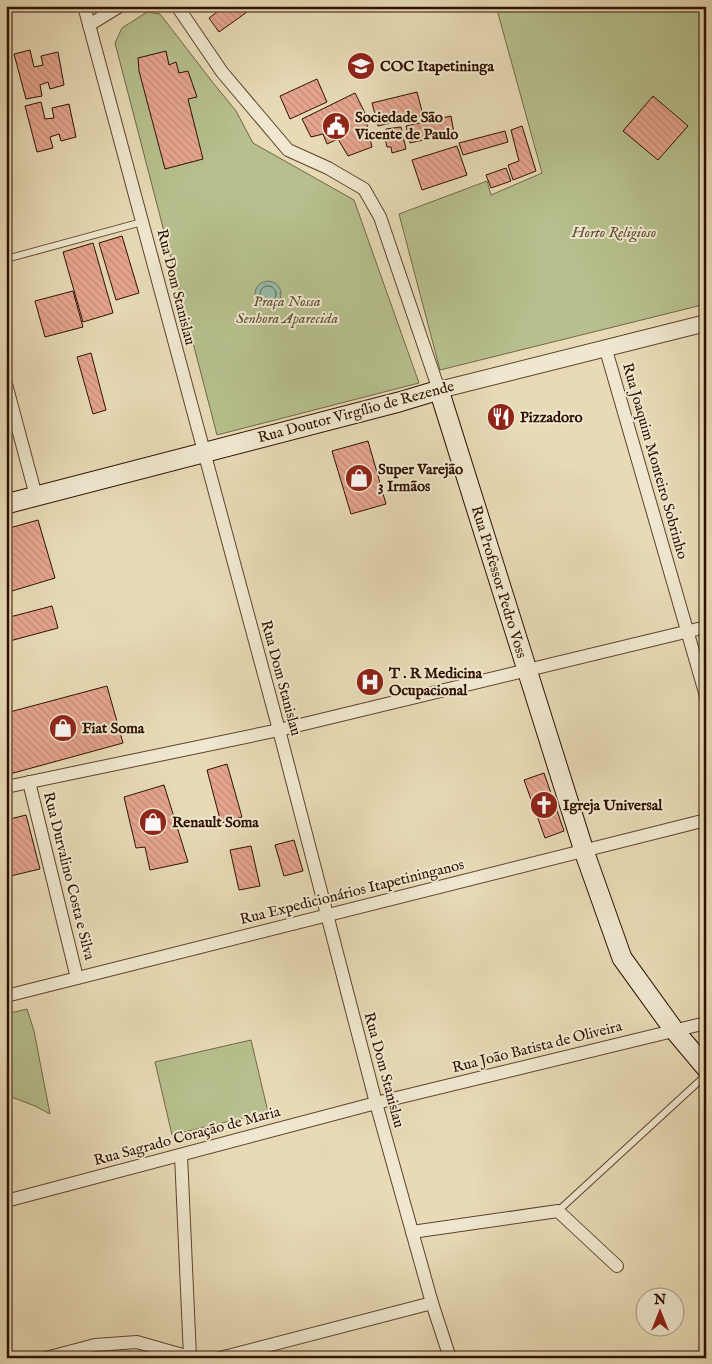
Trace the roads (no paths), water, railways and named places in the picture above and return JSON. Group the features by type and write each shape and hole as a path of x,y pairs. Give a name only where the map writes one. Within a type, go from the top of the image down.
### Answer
{"main road":[{"name":"Rua Doutor Virgílio de Rezende","path":"6,504 439,390"},
{"name":"Rua Professor Pedro Voss","path":"439,390 584,850 622,958 674,1030 706,1068"}],"street":[{"name":"Rua Dom Stanislau","path":"84,6 279,730 376,1104 432,1303 450,1358"},
{"path":"89,25 120,6"},
{"name":"Rua Professor Pedro Voss","path":"177,6 222,72 288,150 328,168 364,189 380,217 439,390"},
{"name":"Rua Doutor Virgílio de Rezende","path":"439,390 606,350 706,323"},
{"name":"Rua Joaquim Monteiro Sobrinho","path":"606,350 706,696"},
{"path":"6,384 36,496"},
{"path":"6,787 279,730 706,627"},
{"name":"Rua Durvalino Costa e Silva","path":"29,782 77,978"},
{"name":"Rua Expedicionários Itapetininganos","path":"6,996 706,820"},
{"name":"Rua João Batista de Oliveira","path":"376,1104 706,1022"},
{"name":"Rua Sagrado Coração de Maria","path":"6,1201 376,1104"},
{"path":"46,1358 95,1345 137,1342 170,1355 191,1357 181,1155"},
{"path":"412,1232 558,1211 617,1266"},
{"path":"220,1358 432,1303"}],"lane":[{"path":"6,259 142,222"},
{"path":"558,1211 706,1075"}],"water":[{"path":"268,281 277,285 281,294 277,303 268,307 259,303 255,294 259,285"}],"place":[{"name":"COC Itapetininga","path":"361,66"},
{"name":"Sociedade São Vicente de Paulo","path":"336,126"},
{"name":"Pizzadoro","path":"501,417"},
{"name":"Super Varejão 3 Irmãos","path":"359,478"},
{"name":"T . R Medicina Ocupacional","path":"370,682"},
{"name":"Fiat Soma","path":"63,728"},
{"name":"Igreja Universal","path":"544,805"},
{"name":"Renault Soma","path":"153,822"}],"park label":[{"name":"Horto Religioso","path":"614,232"},
{"name":"Praça Nossa Senhora Aparecida","path":"287,310"}]}
